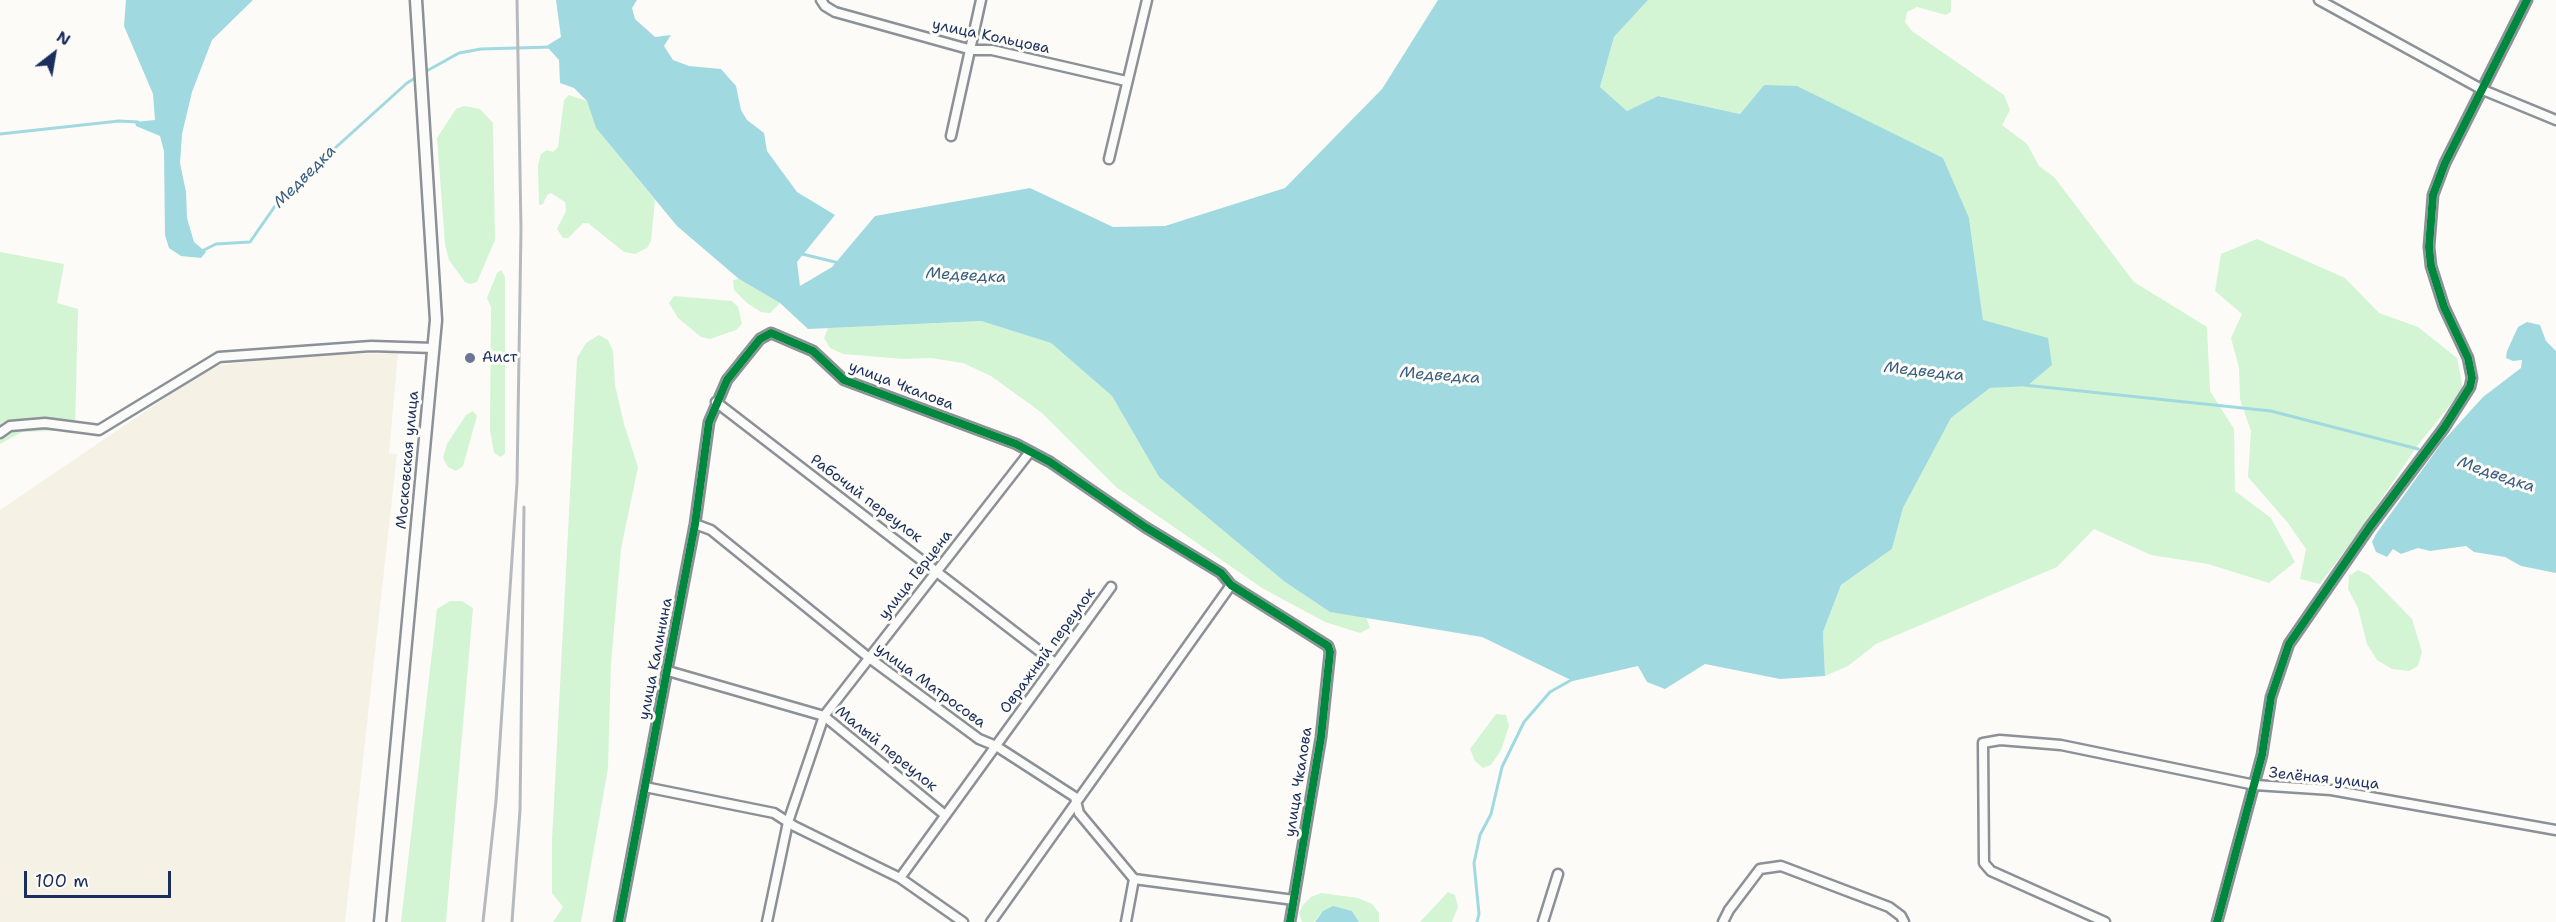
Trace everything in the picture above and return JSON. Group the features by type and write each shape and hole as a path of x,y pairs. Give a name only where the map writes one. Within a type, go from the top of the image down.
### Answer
{"street":[{"name":"Московская улица","path":"380,922 436,320 416,0"},
{"name":"улица Кольцова","path":"821,0 825,6 835,12 972,50 992,50 1126,81"},
{"path":"951,136 972,50 981,0"},
{"path":"1109,159 1147,0"},
{"path":"2319,0 2482,90 2556,120"},
{"path":"2217,922 2255,785 2271,697 2289,644 2364,536 2444,428 2470,387 2472,378 2468,358 2436,285 2431,266 2433,195 2438,179 2528,0"},
{"name":"улица Калинина","path":"619,922 695,524 709,422 727,380 760,339 771,333"},
{"name":"улица Чкалова","path":"771,333 813,351 844,380 1016,444 1029,453 1050,462 1144,527 1221,573 1231,585 1328,646 1321,736 1290,922"},
{"path":"0,433 10,426 45,423 99,430 219,357 371,345 434,348"},
{"name":"Рабочий переулок","path":"716,402 1055,663"},
{"name":"улица Герцена","path":"767,922 788,822 824,716 1029,453"},
{"name":"улица Матросова","path":"695,524 711,530 868,657 979,739 996,746 1075,796 1079,813 1134,879"},
{"path":"991,922 1077,805 1231,585"},
{"name":"Овражный переулок","path":"900,878 1112,587"},
{"name":"Малый переулок","path":"668,671 824,716 945,815"},
{"name":"Зелёная улица","path":"2105,922 1991,871 1984,863 1983,743 2000,740 2061,745 2255,785 2331,790 2556,830"},
{"path":"645,787 774,813 900,878 963,922"},
{"path":"1723,922 1729,910 1760,869 1781,866 1889,907 1904,922"},
{"path":"1543,922 1558,874"},
{"path":"1126,922 1134,879 1294,900"}],"shaded area":[{"path":"398,353 389,453 397,454 345,922 0,922 0,510 212,366 307,355"}],"green space":[{"path":"1648,0 1951,0 1951,12 1946,15 1917,7 1907,12 1905,22 1912,31 2004,95 2010,110 2002,125 2027,144 2039,166 2054,177 2134,282 2207,327 2210,391 2234,429 2235,491 2271,518 2295,562 2269,583 2208,564 2151,555 2094,529 2057,567 1876,644 1848,666 1825,676 1823,632 1841,585 1892,549 1903,508 1951,418 1990,388 2027,385 2052,365 1983,320 1969,218 1764,85 1740,114 1658,96 1627,111 1600,87 1614,37"},
{"path":"569,95 587,101 596,128 655,200 651,241 647,248 635,254 624,252 588,223 583,223 568,238 563,238 557,229 566,211 565,202 551,193 547,195 543,204 539,205 538,165 541,154 547,150 553,152 558,147 564,100"},
{"path":"464,106 480,109 493,123 495,240 477,282 470,284 465,282 449,260 445,244 437,138 456,109"},
{"path":"2257,239 2345,278 2379,313 2418,327 2457,358 2463,389 2418,445 2359,532 2320,584 2300,579 2306,549 2288,523 2248,477 2251,431 2240,399 2239,368 2231,338 2242,314 2215,291 2221,254"},
{"path":"0,252 64,264 57,303 78,309 75,430 22,432 0,444"},
{"path":"501,270 505,277 505,453 501,457 494,453 490,430 491,307 487,298 497,273"},
{"path":"739,279 780,303 770,313 761,312 747,303 734,290 733,280"},
{"path":"674,296 732,301 738,307 742,324 736,330 710,339 701,337 678,318 669,303"},
{"path":"981,321 1051,343 1112,396 1159,477 1285,582 1330,612 1366,617 1370,628 1360,633 1325,622 1262,588 1116,487 1042,413 991,376 963,363 931,358 904,359 843,354 830,348 824,338 828,328"},
{"path":"599,335 608,340 613,351 615,385 624,424 638,467 621,549 611,664 608,768 581,922 553,922 563,907 552,893 552,840 577,358 586,343"},
{"path":"473,411 477,416 463,466 456,471 448,467 443,458 447,444 466,415"},
{"path":"2358,570 2369,575 2412,619 2422,652 2418,666 2409,671 2392,669 2377,660 2367,644 2358,608 2348,589 2349,576"},
{"path":"450,601 462,601 473,608 446,922 401,922 437,609"},
{"path":"1496,714 1506,715 1509,726 1501,750 1491,765 1483,768 1475,761 1470,749"},
{"path":"1448,892 1455,895 1458,907 1452,922 1420,922"},
{"path":"1321,893 1358,898 1372,904 1379,913 1379,922 1359,922 1352,911 1323,911 1314,922 1302,922 1299,913 1303,905 1311,897"}],"water":[{"path":"126,0 253,0 212,40 192,92 182,134 180,163 186,192 187,218 194,242 206,252 201,258 181,256 169,248 165,235 164,151 160,136 136,126 135,122 155,120 153,94 124,26"},
{"path":"556,0 637,0 632,8 635,19 655,37 671,35 664,46 673,60 689,66 721,69 736,86 741,110 747,120 764,133 767,151 797,192 835,215 797,262 800,286 832,267 875,216 1030,188 1113,227 1165,226 1285,188 1382,89 1438,0 1648,0 1614,37 1600,87 1627,111 1658,96 1740,114 1764,85 1797,86 1943,158 1969,218 1983,320 2048,338 2052,365 2027,386 1990,388 1951,418 1903,508 1892,549 1841,585 1823,632 1825,676 1780,679 1705,664 1665,689 1647,682 1638,666 1573,681 1482,637 1330,612 1285,582 1159,477 1112,396 1051,343 981,321 808,329 780,303 739,279 677,226 596,128 587,101 574,88 560,83 559,60 548,45 561,37"},
{"path":"2527,322 2540,325 2546,341 2556,351 2556,573 2521,566 2505,557 2474,552 2466,546 2430,551 2418,548 2401,554 2393,549 2387,557 2376,552 2372,542 2376,534 2443,441 2483,397 2521,368 2522,360 2513,361 2506,358 2518,327"},
{"path":"1333,906 1352,911 1359,922 1315,922 1323,911"}],"waterway":[{"name":"Медведка","path":"423,73 459,53 481,49 552,47"},
{"name":"Медведка","path":"202,251 216,244 250,242 282,196 407,83 417,77"},
{"name":"Медведка","path":"0,134 119,121 138,122"},
{"name":"Медведка","path":"802,254 839,263"},
{"name":"Медведка","path":"2024,385 2271,411 2418,449"},
{"path":"1477,922 1479,914 1474,863 1480,835 1491,814 1502,767 1524,722 1550,692 1573,679"}],"railway":[{"path":"483,922 496,801 517,483 521,229 517,0"},
{"path":"512,922 520,810 524,507"}],"cycle path":[{"path":"2217,922 2262,755 2271,697 2289,644 2369,528 2444,428 2470,387 2472,378 2468,358 2444,307 2431,266 2429,247 2433,195 2445,163 2527,0"},
{"path":"619,922 695,524 709,422 727,380 760,339 771,333 813,351 844,380 1016,444 1050,462 1145,527 1221,573 1231,585 1328,646 1330,652 1321,737 1290,922"}],"place":[{"name":"Аист","path":"470,358"}]}
